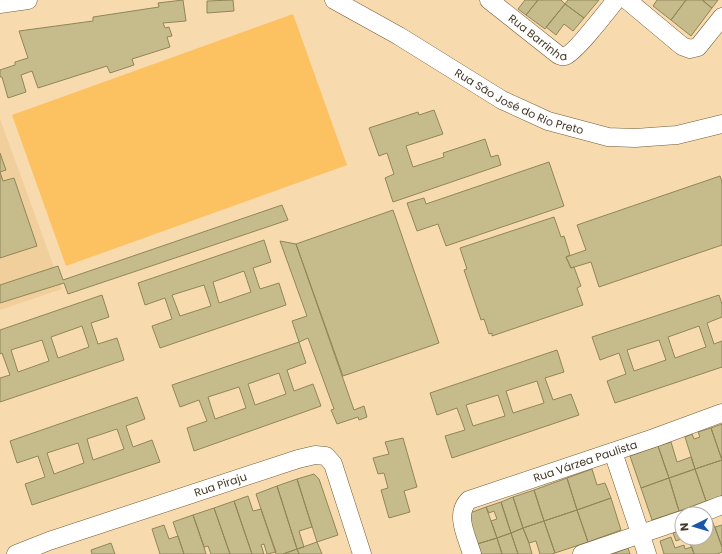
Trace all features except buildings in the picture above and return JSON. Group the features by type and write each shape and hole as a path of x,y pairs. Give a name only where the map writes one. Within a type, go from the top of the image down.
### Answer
{"street":[{"path":"0,4 28,0"},
{"name":"Rua São José do Rio Preto","path":"334,0 399,36 502,100 548,121 608,137 635,138 677,135 722,124"},
{"name":"Rua Barrinha","path":"489,0 556,53 566,56 575,48 616,0"},
{"path":"628,0 682,46 690,49 698,46 722,16"},
{"name":"Rua Várzea Paulista","path":"472,554 462,520 461,511 463,505 468,500 613,452 722,413"},
{"path":"613,452 647,554"},
{"name":"Rua Piraju","path":"16,554 52,547 298,458 315,455 326,456 334,464 362,554"},
{"path":"582,554 674,523"}],"shaded area":[{"path":"293,14 347,165 66,266 12,115"},
{"path":"0,119 62,289 0,310"}]}
